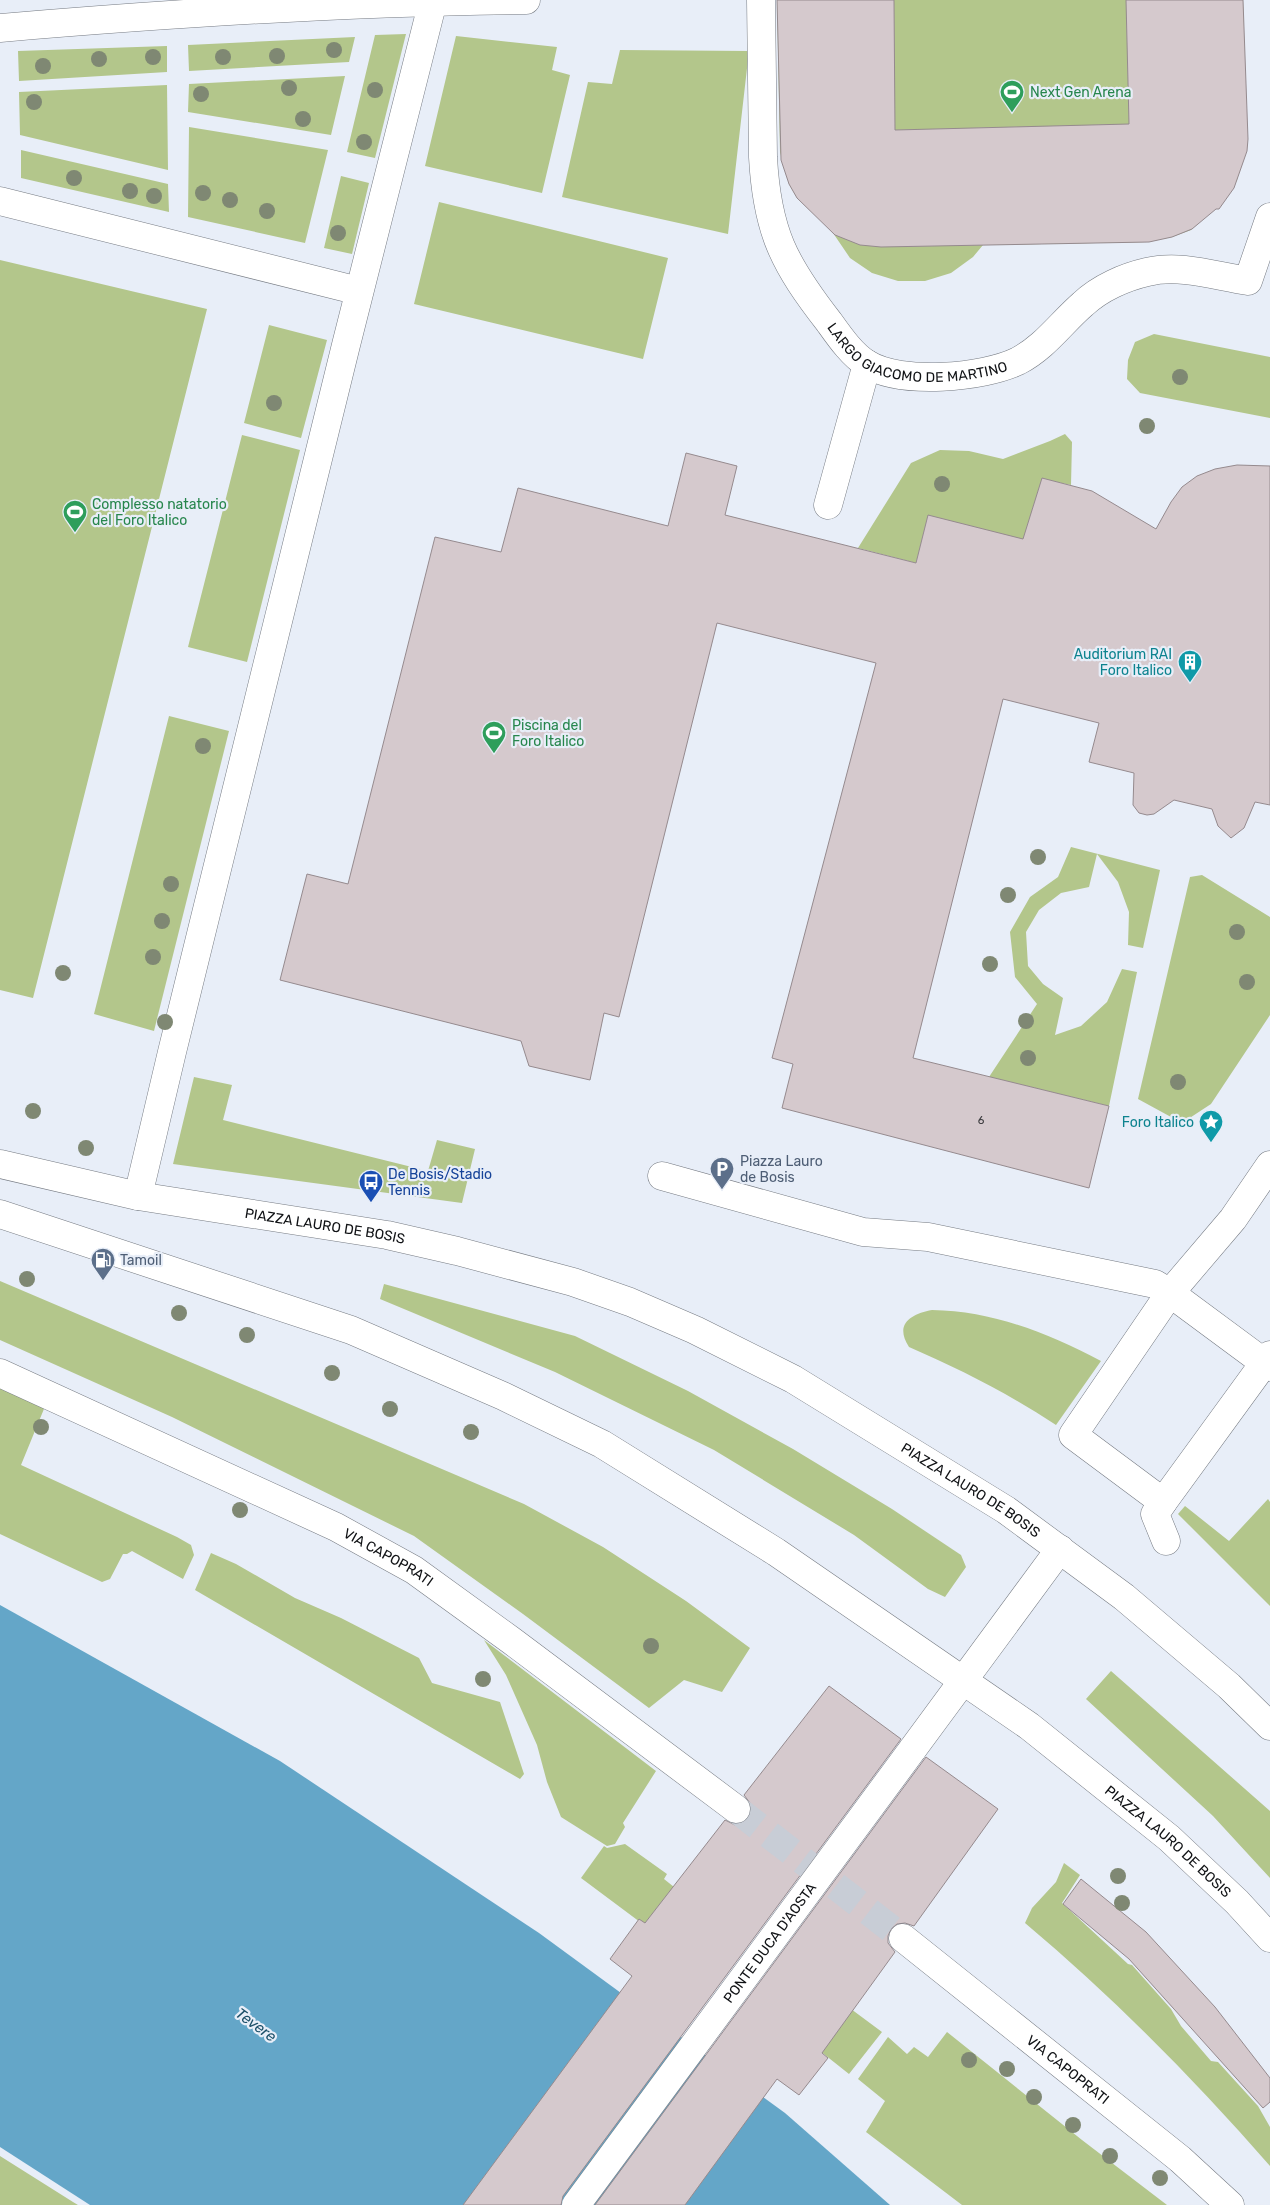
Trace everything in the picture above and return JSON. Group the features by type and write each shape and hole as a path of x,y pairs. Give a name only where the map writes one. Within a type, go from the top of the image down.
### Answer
{"main road":[{"path":"0,28 126,17 433,1 526,0"},
{"name":"LARGO GIACOMO DE MARTINO","path":"761,0 764,183 771,223 785,258 836,332 857,357 882,371 898,375 921,376 973,374 997,370 1019,360 1039,347 1084,303 1122,280 1147,272 1179,269 1259,283 1270,217"},
{"path":"138,1196 359,291 433,1"},
{"path":"0,201 359,291"},
{"path":"828,505 867,364"},
{"name":"PIAZZA LAURO DE BOSIS","path":"0,1164 138,1196 387,1236 524,1268 630,1302 695,1330 793,1379 948,1473 1060,1549 1124,1597 1229,1686 1270,1726"},
{"path":"1163,1502 1073,1435 1163,1289 1233,1220 1270,1165"},
{"path":"662,1176 863,1232 928,1237 1163,1289 1268,1362 1155,1514 1166,1541"},
{"name":"PIAZZA LAURO DE BOSIS","path":"0,1214 351,1330 550,1418 602,1444 722,1516 1037,1732 1169,1838 1237,1902 1270,1938"},
{"name":"VIA CAPOPRATI","path":"0,1373 336,1527 414,1570 736,1809"},
{"path":"963,1680 1060,1549"},
{"name":"PONTE DUCA D'AOSTA","path":"576,2205 963,1680"},
{"name":"VIA CAPOPRATI","path":"903,1938 1180,2159 1230,2205"}],"green space":[{"name":"Next Gen Arena","path":"777,0 1243,0 1247,143 1237,180 1227,196 1191,230 1172,237 1147,242 983,245 973,257 951,273 925,281 898,281 872,273 850,258 831,230 796,196 789,184 780,152"},
{"path":"406,34 375,158 347,152 375,35"},
{"path":"456,36 557,47 552,70 570,75 542,193 425,166"},
{"path":"355,37 349,62 189,71 188,45"},
{"path":"167,46 167,72 19,81 18,51"},
{"path":"620,50 749,51 728,234 562,197 588,82 612,84"},
{"path":"345,76 331,135 188,112 189,84"},
{"path":"167,85 168,170 20,135 19,92"},
{"path":"189,127 328,150 305,243 188,217"},
{"path":"21,150 168,184 169,212 21,178"},
{"path":"341,176 369,183 352,254 324,248"},
{"path":"439,202 668,258 643,359 414,304"},
{"name":"Complesso natatorio del Foro Italico","path":"0,260 207,309 33,998 0,990"},
{"path":"269,325 327,340 301,438 244,423"},
{"path":"1154,334 1270,357 1270,418 1140,393 1127,379 1128,360 1135,342"},
{"path":"1065,434 1072,442 1071,485 1042,479 1022,544 928,516 916,563 858,548 911,463 940,450 969,451 1003,459"},
{"path":"242,435 300,450 247,662 188,647"},
{"path":"169,716 229,731 154,1031 94,1014"},
{"path":"1071,847 1160,870 1143,948 1128,945 1129,912 1118,882 1097,854 1089,887 1061,893 1039,910 1026,932 1028,966 1043,984 1063,998 1055,1035 1081,1026 1107,1002 1122,969 1137,972 1109,1106 989,1077 1037,1004 1015,977 1010,932 1030,897 1058,877"},
{"path":"1202,875 1270,917 1270,1015 1211,1104 1182,1123 1138,1099 1190,877"},
{"path":"194,1077 232,1085 223,1120 428,1171 437,1140 475,1149 462,1203 173,1164"},
{"path":"0,1281 524,1504 603,1547 686,1601 750,1648 722,1692 684,1680 649,1708 414,1536 172,1417 0,1340"},
{"path":"384,1284 575,1336 688,1391 793,1449 892,1509 961,1555 966,1567 945,1597 928,1589 854,1535 714,1450 555,1372 380,1299"},
{"path":"932,1310 977,1314 1019,1325 1060,1341 1101,1361 1056,1425 984,1383 909,1347 903,1332 907,1321 917,1314"},
{"path":"0,1380 46,1404 21,1465 191,1545 194,1555 183,1579 132,1551 123,1554 110,1579 102,1582 0,1534"},
{"path":"1268,1499 1270,1502 1270,1606 1178,1514 1185,1506 1229,1541"},
{"path":"211,1553 236,1564 295,1598 341,1618 419,1658 432,1683 500,1702 524,1774 520,1779 195,1590"},
{"path":"484,1640 656,1771 623,1823 625,1827 615,1844 607,1846 561,1817 547,1782 537,1745 506,1675"},
{"path":"1111,1671 1270,1811 1270,1878 1213,1816 1086,1699"},
{"path":"625,1844 667,1874 664,1879 674,1887 644,1925 581,1878 604,1846 607,1848"},
{"path":"1064,1863 1080,1875 1062,1903 1128,1964 1132,1965 1171,2009 1181,2026 1211,2061 1218,2062 1258,2106 1270,2127 1270,2166 1182,2070 1121,2009 1025,1923 1032,1908 1056,1882"},
{"path":"851,2009 882,2032 849,2074 820,2051"},
{"path":"947,2032 1167,2205 962,2205 866,2132 885,2101 858,2079 888,2037 907,2054 914,2047 928,2057"},
{"path":"0,2156 73,2202 78,2205 0,2205"}],"water":[{"name":"Tevere","path":"0,1605 280,1761 539,1933 785,2113 890,2205 90,2205 0,2147"}],"building":[{"name":"Next Gen Arena","path":"777,0 894,0 895,130 1129,124 1126,0 1243,0 1248,139 1247,151 1234,188 1219,209 1216,209 1192,229 1172,237 1149,242 881,247 860,245 835,235 797,198 789,184 781,160"},
{"path":"686,453 737,466 725,515 916,563 928,515 1023,539 1042,478 1092,491 1156,529 1182,487 1197,476 1215,469 1237,465 1270,466 1270,805 1255,802 1244,828 1231,838 1218,826 1212,809 1174,800 1154,814 1139,813 1133,805 1134,773 1089,762 1099,723 1003,699 913,1058 1109,1106 1089,1188 782,1108 793,1064 772,1058 876,663 717,623 619,1017 604,1013 590,1080 529,1066 521,1041 280,980 307,874 348,884 435,537 501,552 518,488 668,526"},
{"path":"829,1686 901,1739 563,2196 561,2205 463,2205 632,1976 610,1959 639,1919 645,1923 725,1820 735,1825 743,1823 748,1819 751,1811 750,1803 744,1795"},
{"path":"926,1757 998,1809 914,1926 905,1923 897,1924 891,1929 888,1943 895,1952 822,2053 828,2058 799,2095 777,2079 685,2205 595,2205"},
{"path":"1081,1879 1146,1932 1215,2007 1270,2078 1270,2102 1263,2108 1129,1959 1063,1904"}],"tunnel":[{"path":"736,1809 903,1938"}],"place":[{"name":"Next Gen Arena","path":"1012,113"},
{"name":"Complesso natatorio del Foro Italico","path":"75,533"},
{"name":"Auditorium RAI Foro Italico","path":"1190,683"},
{"name":"Piscina del Foro Italico","path":"494,754"},
{"name":"Foro Italico","path":"1211,1143"},
{"name":"Piazza Lauro de Bosis","path":"722,1190"},
{"name":"De Bosis/Stadio Tennis","path":"371,1203"},
{"name":"Tamoil","path":"103,1281"}]}
